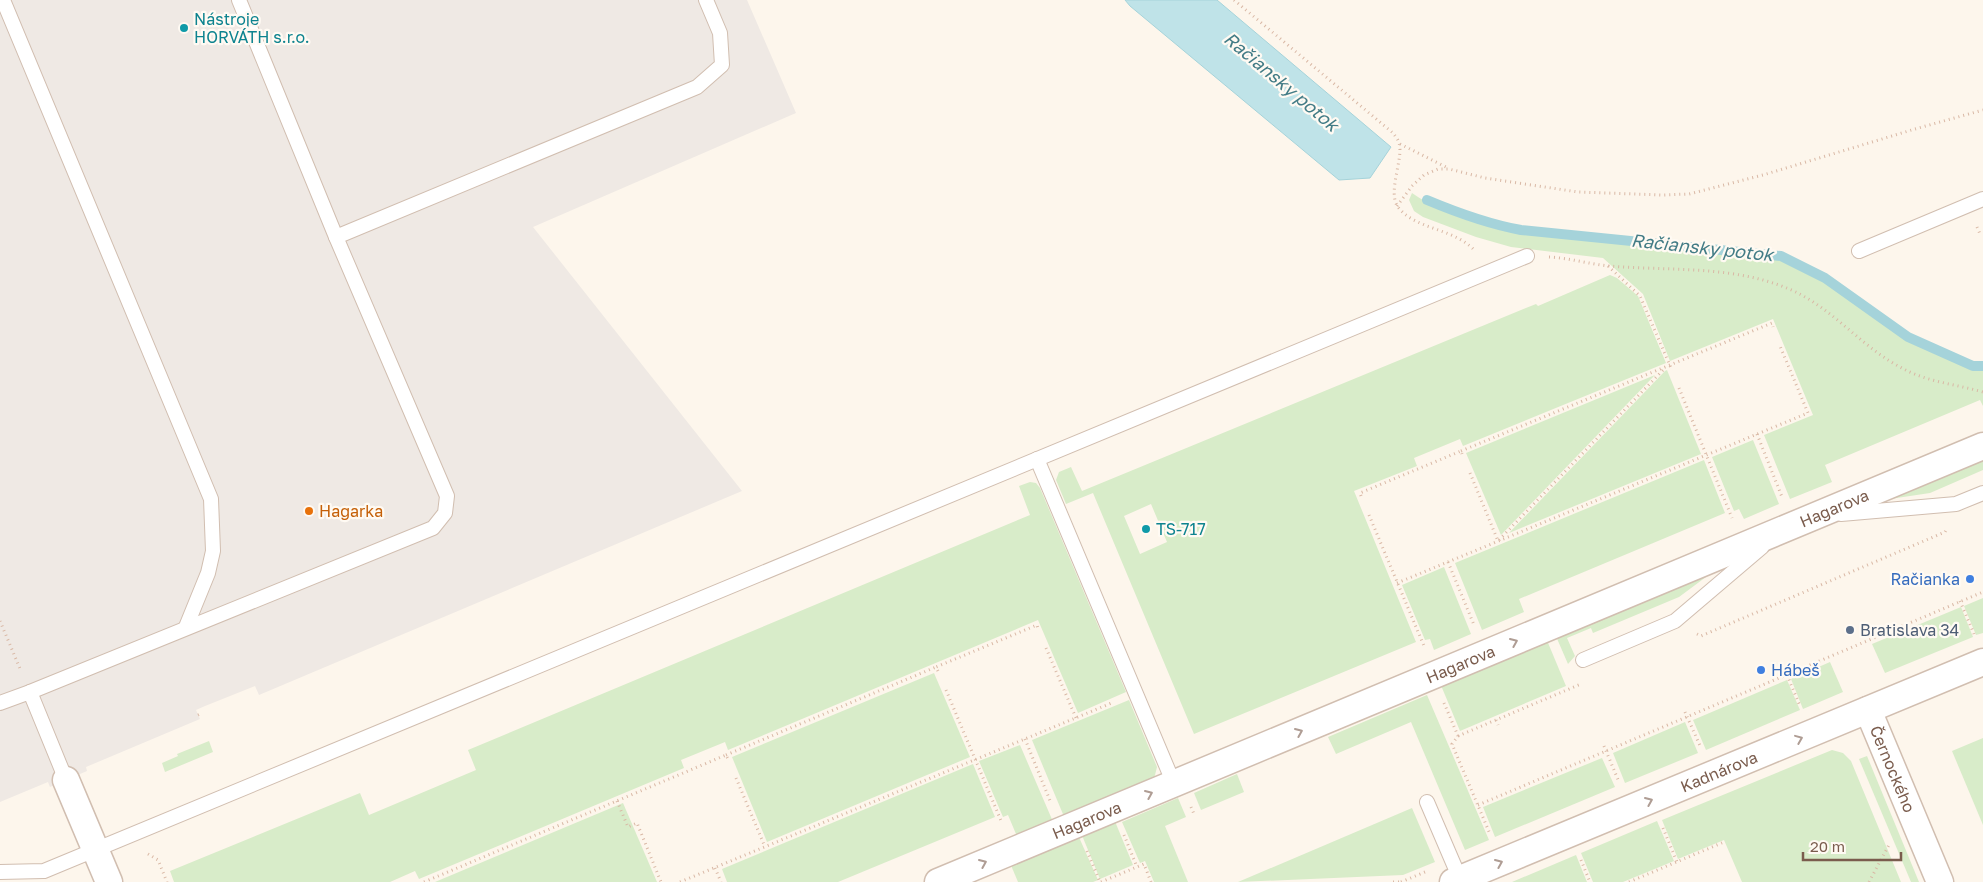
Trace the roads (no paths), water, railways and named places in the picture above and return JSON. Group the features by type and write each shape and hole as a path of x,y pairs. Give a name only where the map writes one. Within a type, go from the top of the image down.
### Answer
{"street":[{"name":"Hagarova","path":"938,882 1174,784 1438,685 1486,654 1983,446"},
{"name":"Kadnárova","path":"1457,881 1863,712 1980,652"},
{"name":"Černockého","path":"1863,712 1940,882"},
{"path":"66,780 109,882"}],"lane":[{"path":"3,0 211,499 213,551 208,573 186,627"},
{"path":"0,703 433,528 446,513 447,496 336,237 239,0"},
{"path":"336,237 697,87 722,65 720,33 706,0"},
{"path":"1859,251 1983,199"},
{"path":"18,882 1527,256"},
{"path":"1037,459 1174,784"},
{"path":"1583,660 1675,621 1797,524 1956,504 1983,493"},
{"path":"30,692 66,780"},
{"path":"1428,802 1457,881"},
{"path":"0,872 44,872"}],"water":[{"path":"1125,0 1217,0 1391,147 1370,178 1339,180"}],"waterway":[{"name":"Račiansky potok","path":"1427,200 1473,218 1521,230 1781,256 1825,278 1908,337 1973,366 1983,366"}],"place":[{"name":"Nástroje HORVÁTH s.r.o.","path":"184,28"},
{"name":"Hagarka","path":"309,511"},
{"name":"TS-717","path":"1146,529"},
{"name":"Račianka","path":"1970,579"},
{"name":"Bratislava 34","path":"1850,630"},
{"name":"Hábeš","path":"1761,670"}]}
